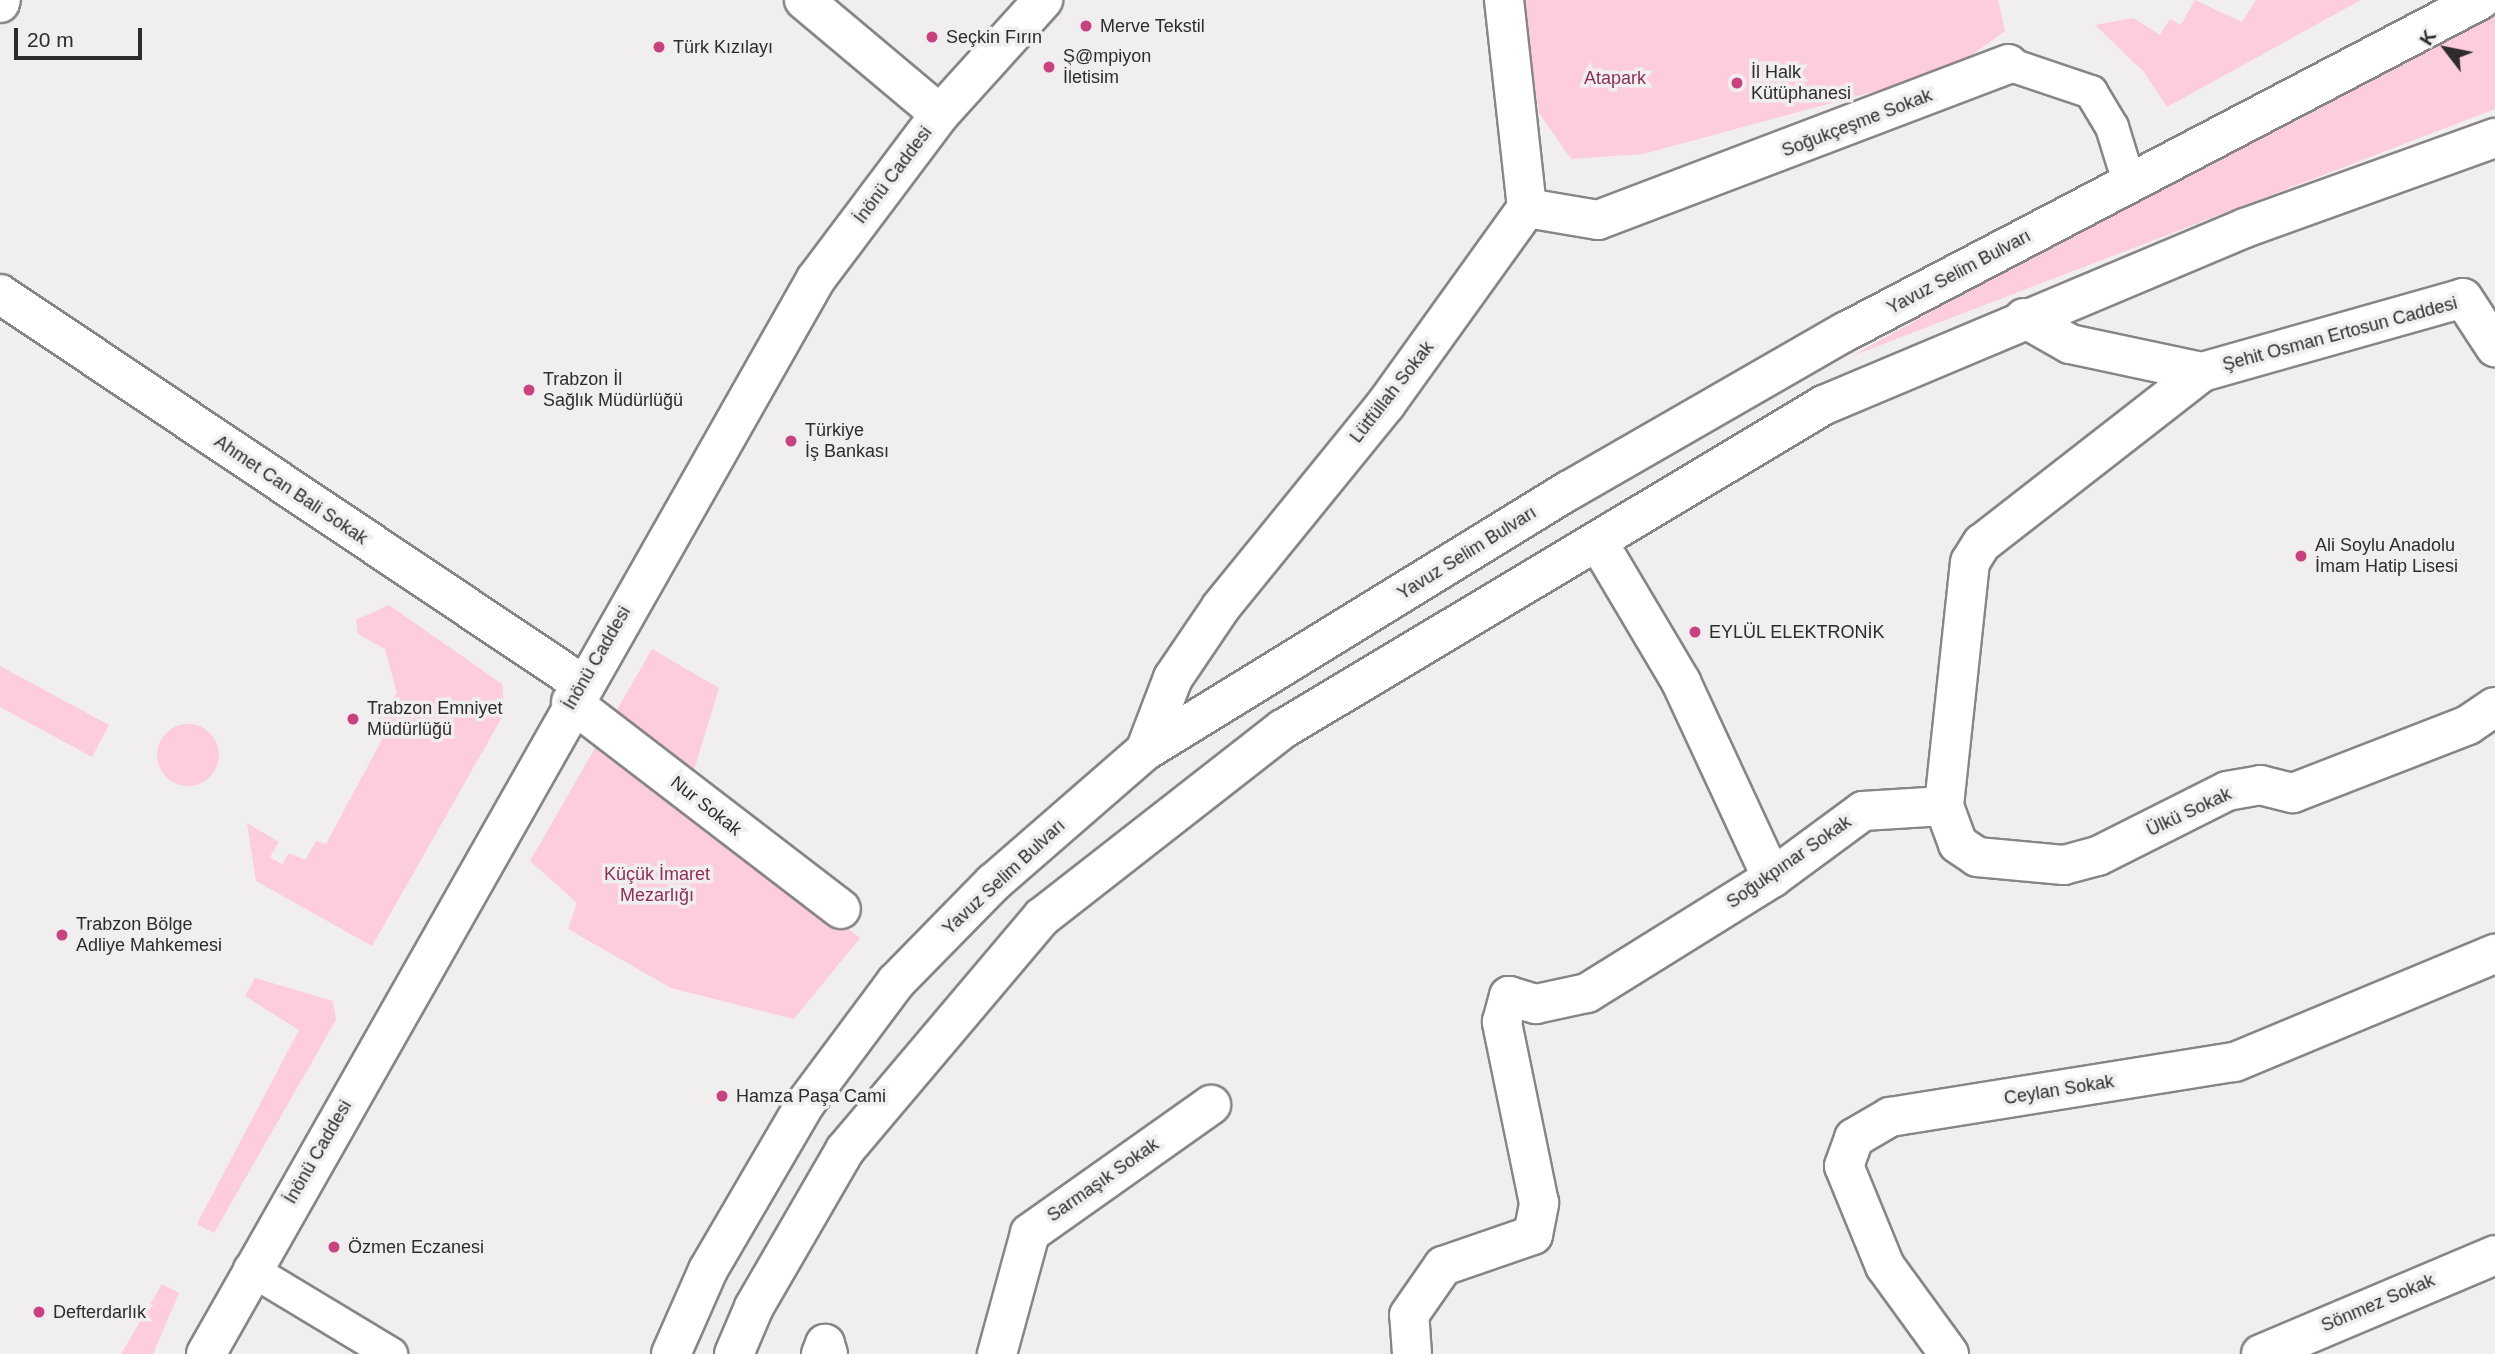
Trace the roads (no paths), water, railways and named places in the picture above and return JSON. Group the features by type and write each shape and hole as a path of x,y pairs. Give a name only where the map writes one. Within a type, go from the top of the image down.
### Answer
{"street":[{"path":"804,0 940,114"},
{"name":"İnönü Caddesi","path":"206,1354 250,1269 816,279 940,114 1044,0"},
{"path":"1504,0 1527,208"},
{"name":"Yavuz Selim Bulvarı","path":"671,1354 708,1270 804,1104 896,982 993,883 1145,751 1580,484 1845,332 2129,182 2445,10 2480,0"},
{"name":"Soğukçeşme Sokak","path":"1527,208 1598,219 2008,64 2091,92 2112,127 2129,182"},
{"path":"734,1354 754,1307 845,1150 1042,918 1283,729 1824,405 2024,318 2245,228 2495,138"},
{"name":"Lütfüllah Sokak","path":"1145,751 1173,678 1221,607 1386,404 1527,208"},
{"name":"Ahmet Can Bali Sokak","path":"0,294 577,693"},
{"name":"Şehit Osman Ertosun Caddesi","path":"2202,372 2463,298 2495,347"},
{"path":"2024,318 2070,344 2202,372"},
{"path":"1944,806 1970,562 1982,543 2202,372"},
{"path":"1598,542 1681,682 1772,878"},
{"name":"Nur Sokak","path":"577,693 841,909"},
{"name":"Ülkü Sokak","path":"1944,806 1958,844 1977,857 2064,865 2098,856 2227,791 2260,785 2292,793 2468,725 2495,707"},
{"name":"Soğukpınar Sokak","path":"1412,1354 1409,1315 1443,1266 1533,1235 1539,1203 1502,1022 1508,996 1536,1004 1587,993 1772,878 1863,811 1944,806"},
{"name":"Ceylan Sokak","path":"1949,1354 1885,1266 1844,1166 1854,1139 1890,1117 2235,1062 2495,954"},
{"name":"Sarmaşık Sokak","path":"997,1354 1030,1233 1211,1105"},
{"name":"Sönmez Sokak","path":"2261,1354 2495,1255"},
{"path":"250,1269 391,1354"},
{"path":"821,1354 825,1344 828,1354"}],"place":[{"name":"Merve Tekstil","path":"1086,26"},
{"name":"Seçkin Fırın","path":"932,37"},
{"name":"Türk Kızılayı","path":"659,47"},
{"name":"Ş@mpiyon İletisim","path":"1049,67"},
{"name":"İl Halk Kütüphanesi","path":"1737,83"},
{"name":"Trabzon İl Sağlık Müdürlüğü","path":"529,390"},
{"name":"Türkiye İş Bankası","path":"791,441"},
{"name":"Ali Soylu Anadolu İmam Hatip Lisesi","path":"2301,556"},
{"name":"EYLÜL ELEKTRONİK","path":"1695,632"},
{"name":"Trabzon Emniyet Müdürlüğü","path":"353,719"},
{"name":"Trabzon Bölge Adliye Mahkemesi","path":"62,935"},
{"name":"Hamza Paşa Cami","path":"722,1096"},
{"name":"Özmen Eczanesi","path":"334,1247"},
{"name":"Defterdarlık","path":"39,1312"}],"park label":[{"name":"Atapark","path":"1615,78"},
{"name":"Küçük İmaret Mezarlığı","path":"657,885"}]}
